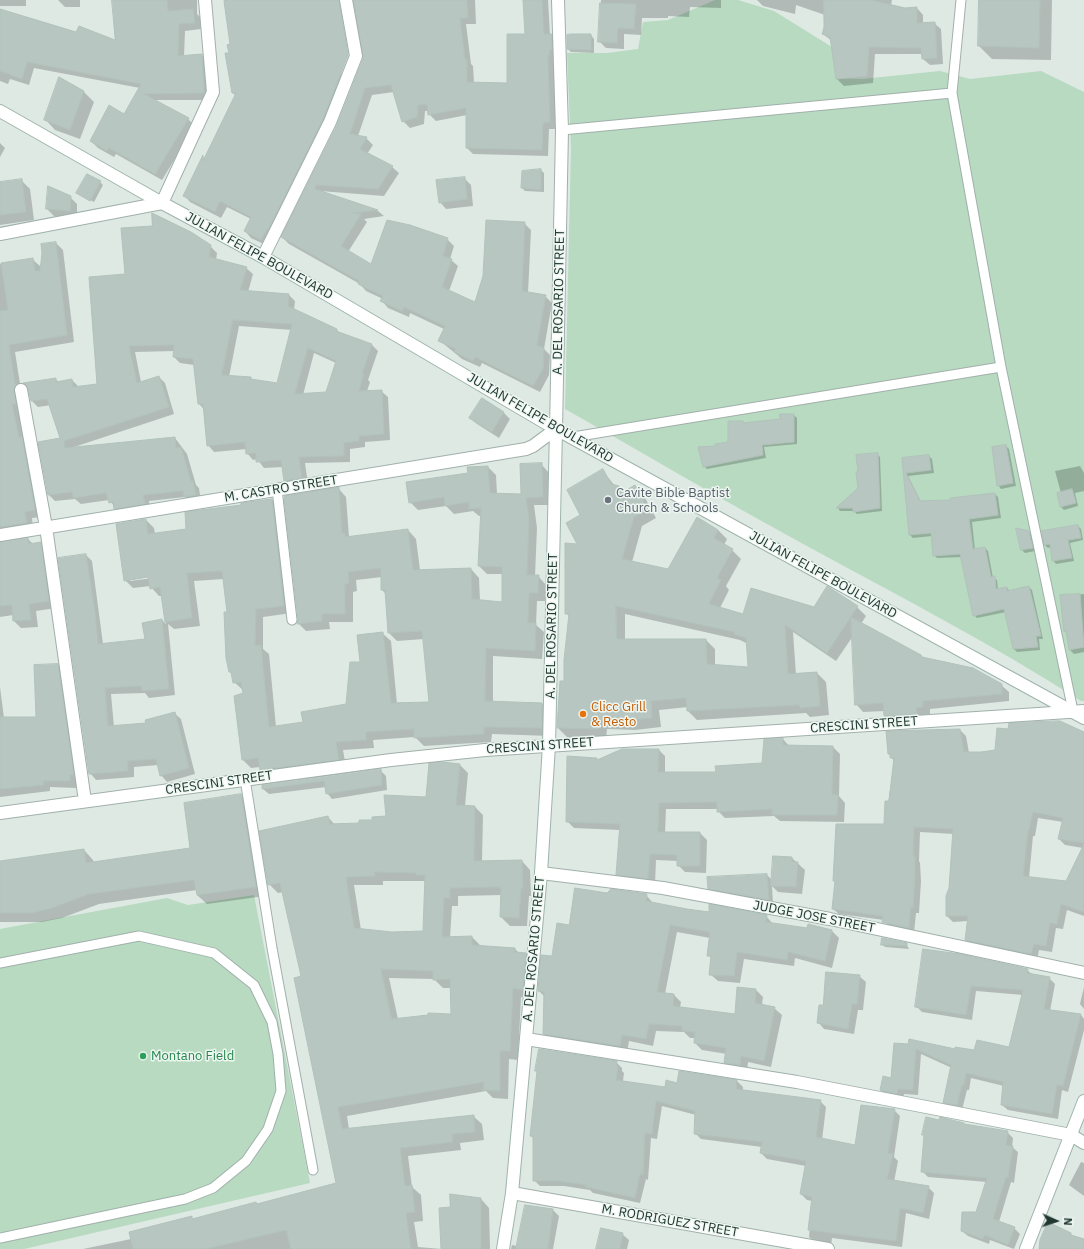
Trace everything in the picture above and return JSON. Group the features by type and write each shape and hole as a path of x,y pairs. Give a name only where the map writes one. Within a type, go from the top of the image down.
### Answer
{"street":[{"path":"0,234 162,203 213,92 205,0"},
{"path":"263,257 330,122 356,56 346,0"},
{"name":"A. DEL ROSARIO STREET","path":"503,1249 512,1193 541,872 549,745 562,130 558,0"},
{"name":"JULIAN FELIPE BOULEVARD","path":"0,111 162,203 263,257 556,429 1079,711 1084,718"},
{"path":"21,390 46,527 85,801"},
{"name":"M. CASTRO STREET","path":"0,535 526,449 533,446 556,429"},
{"name":"CRESCINI STREET","path":"0,813 391,760 549,745 1079,711"},
{"name":"JUDGE JOSE STREET","path":"541,872 663,888 830,919 1084,973"},
{"path":"526,1039 797,1082 1071,1135 1084,1143"},
{"path":"1026,1249 1084,1101"},
{"name":"M. RODRIGUEZ STREET","path":"512,1193 828,1249"}],"lane":[{"path":"961,0 952,93 1001,367 1079,711"},
{"path":"562,130 952,93"},
{"path":"572,437 1001,367"},
{"path":"277,489 292,620"},
{"path":"245,780 272,948 313,1170"},
{"path":"0,963 139,936 214,953 254,985 272,1022 278,1054 282,1091 268,1129 246,1161 213,1188 185,1199 0,1238"}],"green space":[{"path":"715,0 738,0 774,11 832,47 836,78 862,79 940,71 970,79 1041,71 1084,92 1084,701 1081,701 979,640 775,528 565,409 571,148 567,53 607,53 638,49 643,22 668,20"},
{"name":"Montano Field","path":"254,895 310,1183 24,1249 0,1249 0,929 167,898 188,905"}],"building":[{"path":"112,0 167,0 168,11 193,9 195,23 179,24 178,56 202,54 204,93 144,94 189,118 155,174 109,148 107,151 90,141 109,105 124,114 141,84 27,62 22,79 0,71 0,9 76,32 79,26 115,40"},
{"path":"339,0 348,55 323,119 268,230 267,229 261,240 244,231 251,217 220,201 215,212 183,196 203,155 203,161 236,93 232,93 225,53 229,53 227,45 230,44 224,1"},
{"path":"354,0 467,0 468,18 460,18 465,59 467,59 467,82 507,83 507,34 525,34 523,0 542,0 544,34 552,34 552,49 550,49 548,56 550,122 543,123 542,150 466,148 466,108 428,115 427,104 418,105 417,117 402,122 391,85 365,88 350,134 367,137 360,149 393,166 378,189 316,185 315,189 378,210 353,213 361,214 341,246 371,264 387,220 410,225 448,238 443,256 452,259 442,287 475,302 483,276 486,220 525,222 522,291 546,295 537,345 544,348 543,369 533,386 475,357 473,361 454,352 456,349 438,341 445,326 404,307 402,311 380,301 383,296 358,284 359,281 281,237 337,125 363,59"},
{"path":"824,0 871,0 905,8 917,7 917,23 935,22 937,58 922,59 921,48 869,47 867,76 836,79 830,37 822,34 824,28"},
{"path":"979,0 1040,0 1039,48 978,46"},
{"path":"600,3 636,4 634,29 618,28 617,43 598,42"},
{"path":"591,34 591,50 567,49 567,35"},
{"path":"59,77 84,91 70,130 44,120"},
{"path":"541,169 541,190 521,188 522,171"},
{"path":"87,174 101,181 90,201 76,193"},
{"path":"465,177 467,199 439,203 436,180"},
{"path":"22,179 26,212 0,215 0,182"},
{"path":"48,186 71,196 70,211 46,209"},
{"path":"152,213 191,232 211,245 209,257 247,267 240,290 289,294 288,306 337,329 336,331 372,344 362,374 364,374 359,391 382,390 384,434 359,436 359,441 344,443 344,456 299,457 302,478 284,481 281,460 256,462 256,453 246,454 245,442 207,446 203,404 198,404 193,359 173,357 174,345 129,346 137,383 159,376 169,407 64,441 65,448 175,437 176,448 181,447 191,481 193,481 196,495 184,497 183,491 143,495 145,504 114,509 113,502 109,503 106,493 73,498 72,492 48,495 38,442 60,438 47,399 31,401 28,388 23,383 56,378 56,382 72,379 73,387 97,384 89,277 125,274 121,228 152,226","holes":["233,320 292,324 277,383 251,379 251,377 222,375","308,348 336,361 326,392 295,394"]},
{"path":"56,242 67,335 9,345 15,384 17,384 14,391 16,404 12,404 19,438 22,437 35,510 25,512 27,523 0,527 0,311 8,310 1,263 33,258 35,271 40,271 42,253 41,244"},
{"path":"482,398 504,412 492,432 469,418"},
{"path":"780,414 794,414 794,442 762,445 763,455 703,467 698,447 715,446 715,444 728,442 728,421 743,421 743,423 780,419"},
{"path":"1006,445 1013,483 997,486 992,447"},
{"path":"878,453 880,508 853,512 853,508 836,508 858,488 856,455"},
{"path":"929,455 931,470 906,473 920,501 950,500 950,498 995,493 998,515 969,519 973,549 985,547 991,577 995,576 996,589 1007,587 1007,591 1029,586 1041,636 1036,636 1038,647 1013,649 1004,609 973,616 960,554 933,556 931,533 909,535 902,458"},
{"path":"542,463 543,497 526,498 529,519 527,575 539,575 538,593 529,593 528,623 536,623 535,651 486,648 485,701 542,703 542,728 484,727 484,734 414,738 414,729 366,732 366,740 336,742 339,760 260,770 258,758 242,760 234,696 243,693 241,682 233,683 226,658 224,612 227,612 222,571 187,573 192,618 165,622 160,587 150,589 148,577 124,581 116,524 146,519 148,534 186,529 185,512 241,505 241,503 272,499 284,606 256,609 255,646 261,645 269,727 303,722 301,712 346,704 350,662 360,662 357,635 383,632 391,703 429,702 422,631 388,633 385,590 381,590 381,568 348,572 349,583 345,584 345,614 322,614 322,621 297,624 298,619 284,498 285,496 339,487 342,533 345,533 345,537 408,529 413,570 471,568 472,599 502,602 502,567 478,566 481,508 469,509 469,502 445,506 444,497 409,503 406,482 468,473 467,467 488,466 490,493 521,494 520,464"},
{"path":"603,469 611,484 619,486 623,492 635,485 648,509 634,517 622,559 668,569 697,517 718,530 714,538 733,549 717,578 721,580 709,604 743,614 751,588 814,607 827,586 858,606 827,653 785,625 788,674 817,672 820,706 800,708 799,705 687,711 686,698 651,701 652,718 626,721 598,720 598,729 557,728 560,681 564,681 564,660 569,614 565,614 565,543 577,544 566,523 580,515 567,490","holes":["616,606 734,632 734,634 746,638 748,667 707,664 706,639 617,639"]},
{"path":"1072,489 1076,503 1060,507 1057,493"},
{"path":"1078,525 1081,538 1068,540 1072,558 1052,561 1050,544 1044,545 1042,531"},
{"path":"1016,528 1029,531 1033,548 1021,550"},
{"path":"28,538 29,544 41,542 49,601 29,604 31,620 13,621 12,605 0,606 0,542"},
{"path":"86,554 95,612 98,644 145,639 142,623 162,619 169,689 142,691 141,686 105,688 108,726 146,723 145,720 175,712 189,768 160,776 156,759 128,761 128,771 89,774 58,558"},
{"path":"1080,594 1084,647 1069,650 1066,631 1064,632 1060,595"},
{"path":"851,617 921,655 922,657 973,668 1002,684 1002,694 923,701 923,707 916,708 918,714 884,716 883,703 855,705"},
{"path":"58,664 74,775 70,775 70,781 43,781 44,785 0,789 0,717 36,717 34,665"},
{"path":"1060,721 1084,732 1084,843 1058,839 1063,818 1033,812 1028,831 1023,876 1066,881 1084,844 1084,912 1061,904 1057,924 1050,923 1046,946 1034,944 1031,954 965,940 968,916 946,916 946,896 949,888 953,829 914,827 913,856 915,856 915,875 913,908 911,907 909,928 882,922 883,916 832,909 835,881 833,881 836,824 884,824 885,801 889,801 894,758 890,758 890,754 888,754 886,731 960,729 964,752 981,752 995,750 997,728 1008,729 1009,723"},
{"path":"783,738 783,745 833,746 832,794 838,795 837,815 772,815 772,809 717,812 717,802 659,803 658,832 700,832 700,866 677,866 677,855 650,854 648,879 616,875 620,824 566,822 567,756 597,758 597,760 622,749 659,749 658,772 716,772 715,766 762,763 764,739"},
{"path":"442,762 460,764 456,805 475,806 474,861 522,860 523,888 521,888 519,918 500,917 500,887 450,888 450,898 444,898 442,937 472,936 472,945 515,948 515,952 526,953 523,990 513,988 510,1051 500,1051 500,1091 483,1090 484,1082 338,1107 342,1129 474,1115 475,1132 452,1134 453,1142 400,1148 405,1186 412,1185 415,1212 406,1213 411,1249 291,1249 286,1230 206,1249 133,1249 129,1232 192,1216 192,1219 256,1202 257,1204 336,1183 294,978 301,976 280,883 268,885 259,831 328,816 330,824 359,823 359,820 372,820 372,817 386,816 384,795 426,797 429,763","holes":["375,872 416,873 416,875 425,875 423,931 392,932 354,928 346,877 375,876","381,969 433,971 433,980 450,979 451,1014 428,1013 428,1015 392,1019"]},
{"path":"381,769 382,785 326,794 324,781 262,789 262,785"},
{"path":"241,794 256,887 197,895 194,880 89,894 52,908 32,913 0,913 0,861 84,849 86,863 190,848 184,803"},
{"path":"773,856 792,857 792,862 798,862 796,887 771,886"},
{"path":"767,874 769,900 708,889 707,877"},
{"path":"575,888 607,893 611,889 647,894 646,901 709,912 709,904 767,915 766,922 807,928 808,924 832,930 825,961 788,952 787,960 737,952 734,976 709,975 711,956 707,956 710,932 670,925 657,992 674,994 673,1006 735,1014 737,987 756,989 755,1003 775,1007 764,1061 741,1056 740,1065 724,1063 726,1048 694,1043 695,1032 682,1031 682,1026 649,1024 646,1039 622,1035 620,1046 543,1034 544,992 538,991 541,955 552,956 557,923 569,925"},
{"path":"882,938 907,943 907,946 881,945"},
{"path":"923,949 960,954 1028,969 1027,973 1050,977 1044,1009 1081,1014 1063,1086 1057,1085 1052,1114 1001,1105 1003,1082 966,1073 964,1085 962,1085 957,1105 943,1103 951,1065 916,1049 913,1090 898,1089 897,1094 880,1090 883,1076 891,1078 894,1043 908,1044 909,1039 955,1049 955,1047 974,1050 977,1040 1009,1047 1023,990 971,986 966,1015 915,1007"},
{"path":"826,972 860,975 857,1004 852,1004 848,1029 817,1023 819,1005 823,1005"},
{"path":"539,1049 617,1061 616,1066 618,1066 616,1080 665,1087 666,1080 677,1083 679,1071 737,1080 736,1089 821,1100 816,1137 855,1145 861,1105 895,1109 888,1153 893,1154 887,1179 929,1186 923,1213 900,1208 896,1241 808,1230 812,1197 800,1194 806,1161 760,1153 762,1142 694,1134 695,1111 656,1101 652,1134 645,1133 643,1174 640,1174 635,1198 586,1187 586,1185 557,1181 533,1181 533,1136 530,1136 537,1071 535,1071"},
{"path":"926,1117 939,1120 940,1117 964,1124 1008,1131 1006,1145 1013,1146 1008,1178 1006,1177 993,1219 1015,1227 1008,1245 985,1235 983,1239 961,1231 962,1212 976,1212 987,1178 921,1172 924,1135 922,1135"},
{"path":"450,1194 481,1198 481,1249 441,1249 439,1208 450,1207"},
{"path":"525,1205 553,1209 548,1249 516,1249"},
{"path":"1048,1222 1071,1233 1071,1235 1084,1239 1084,1249 1039,1249 1040,1240"},
{"path":"601,1228 623,1233 620,1249 596,1249"}],"place":[{"name":"Cavite Bible Baptist Church & Schools","path":"608,500"},
{"name":"Clicc Grill & Resto","path":"583,714"},
{"name":"Montano Field","path":"143,1056"}]}
